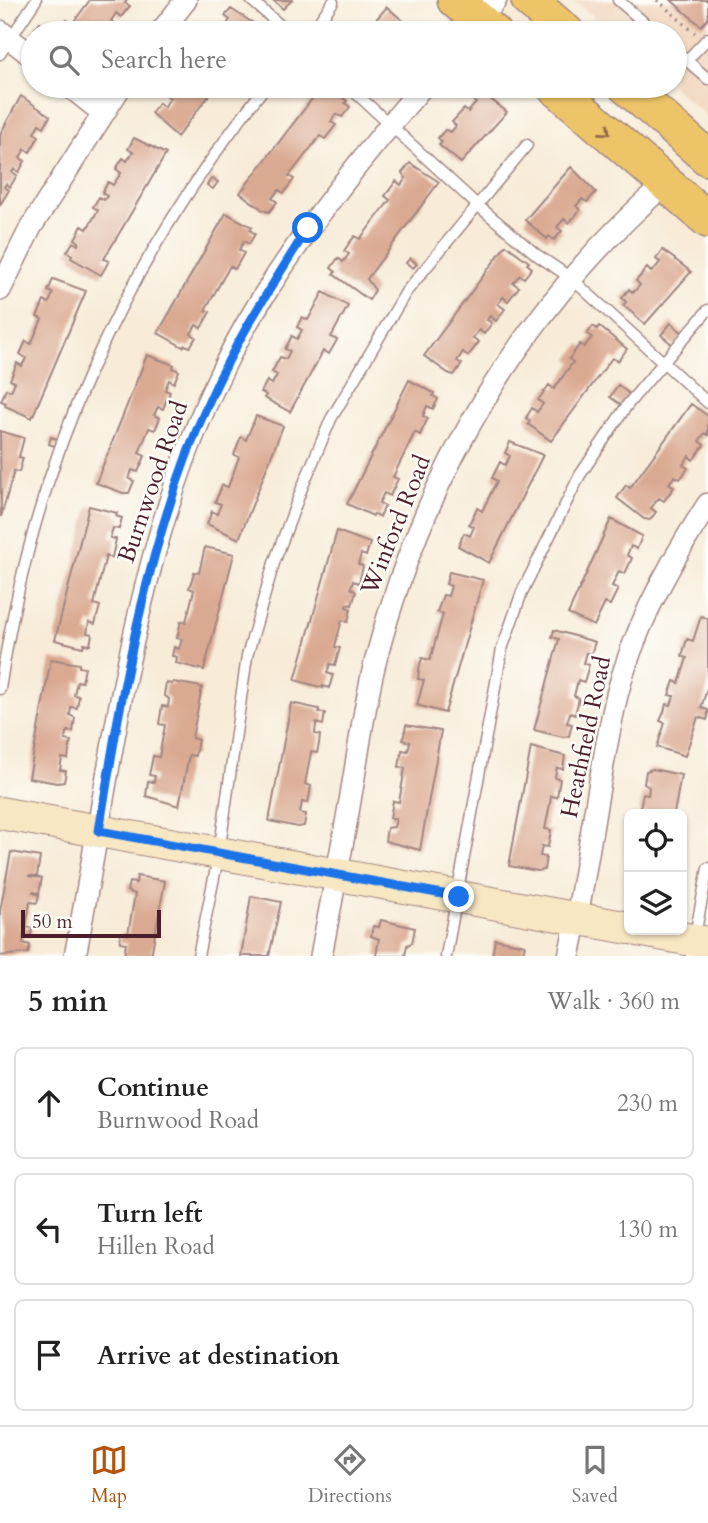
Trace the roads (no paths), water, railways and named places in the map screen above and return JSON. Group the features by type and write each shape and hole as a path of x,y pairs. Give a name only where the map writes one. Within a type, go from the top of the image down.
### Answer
{"main road":[{"path":"529,0 553,21"},
{"path":"568,98 708,220"},
{"path":"640,98 708,158"}],"street":[{"path":"169,21 186,0"},
{"path":"4,42 21,51"},
{"path":"84,98 103,113"},
{"path":"0,290 31,228 113,98"},
{"name":"Burnwood Road","path":"75,956 144,588 183,465 210,398 261,300 308,228 413,98"},
{"name":"Winford Road","path":"320,956 375,663 419,528 483,399 525,336 571,278 619,225 666,183"},
{"name":"Heathfield Road","path":"569,956 617,695 631,651 662,582 708,504"},
{"path":"0,813 624,927"},
{"path":"657,935 698,946"}],"lane":[{"path":"4,42 36,0"},
{"path":"251,0 275,21"},
{"path":"618,0 642,21"},
{"path":"320,21 334,2"},
{"path":"703,36 687,60 708,79"},
{"path":"0,689 18,586 39,506 65,429 99,351 144,263 188,192 257,98"},
{"path":"361,98 476,204 537,255 571,278 662,364 708,403"},
{"path":"198,956 219,853 247,656 274,563 302,488 331,419 406,292 527,145"},
{"path":"446,956 459,897 502,649 522,592 580,475 628,404 708,310"},
{"path":"698,946 708,868"}]}
